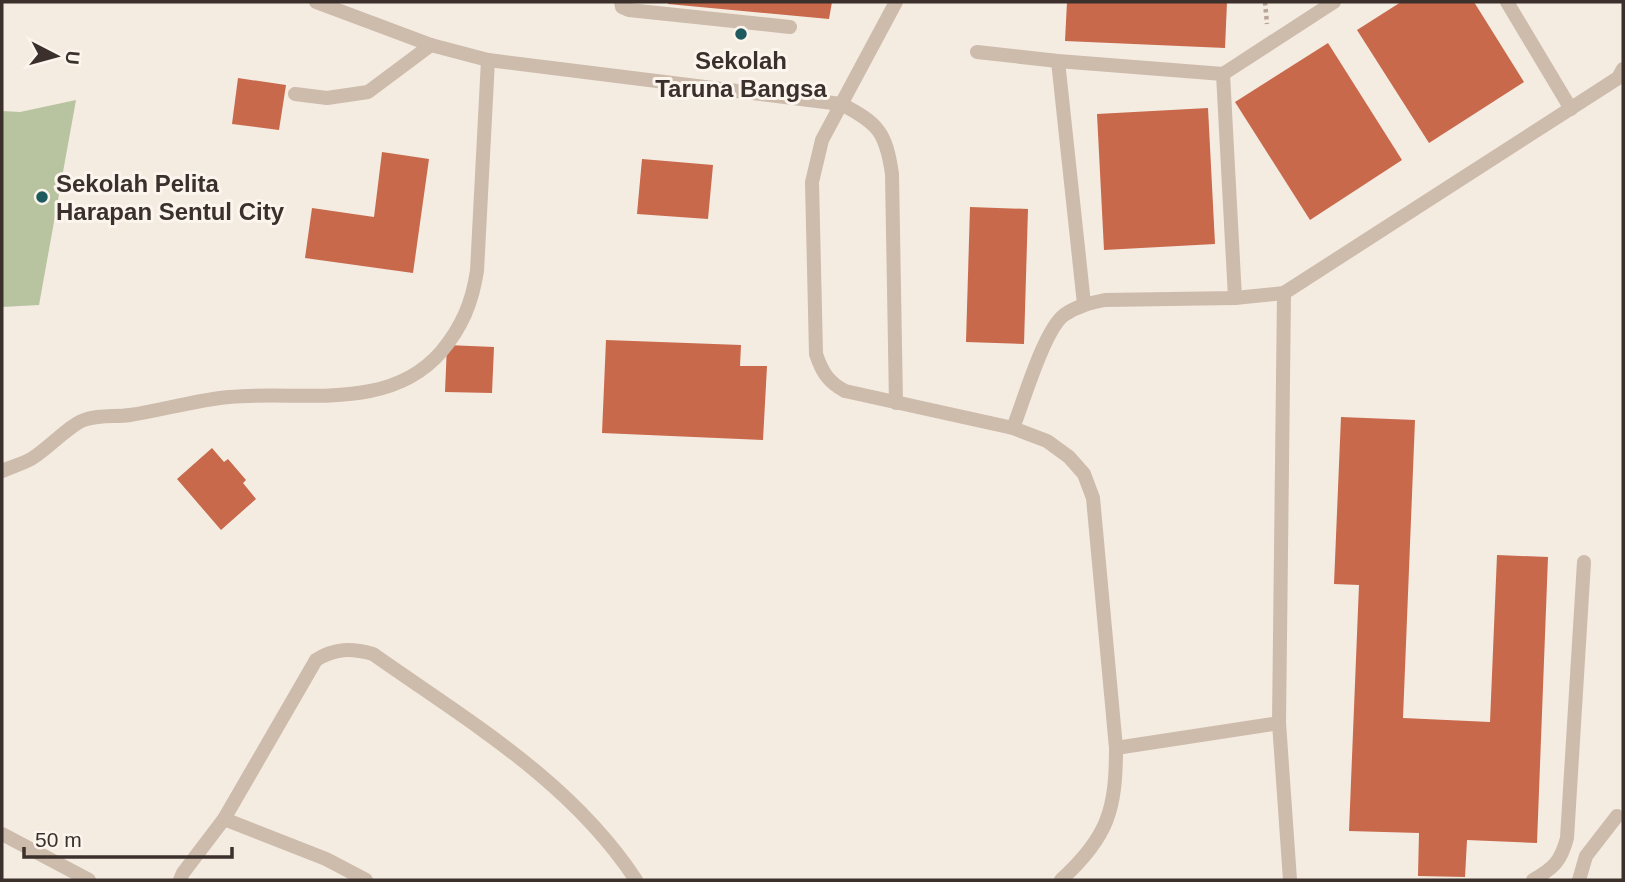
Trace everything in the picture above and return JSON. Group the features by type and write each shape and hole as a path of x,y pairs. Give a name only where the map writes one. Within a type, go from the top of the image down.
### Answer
{"lane":[{"path":"316,2 431,45 488,60 841,104 868,118 881,133 889,153 892,173 896,403"},
{"path":"621,2 622,7 629,10 790,27"},
{"path":"896,2 822,140 812,182 816,354 821,370 831,384 845,391 1013,428 1047,441 1069,457 1084,474 1093,498 1116,748 1116,785 1111,812 1098,839 1083,859 1061,880"},
{"path":"978,52 1223,74 1334,2"},
{"path":"1507,2 1571,109"},
{"path":"295,94 327,98 368,92 431,45"},
{"path":"2,471 32,458 85,419 130,415 229,397 354,394 378,390 419,372 454,336 466,316 473,295 478,258 488,60"},
{"path":"1058,61 1084,304"},
{"path":"1223,74 1235,298"},
{"path":"1013,428 1046,340 1062,316 1084,304 1105,300 1235,298 1284,293 1622,79"},
{"path":"1284,293 1279,723 1290,880"},
{"path":"1533,880 1549,870 1562,856 1567,838 1584,562"},
{"path":"180,880 223,819 316,660 328,652 346,649 373,654 534,768 597,829 636,880"},
{"path":"1116,748 1279,723"},
{"path":"1579,880 1586,856 1618,816"},
{"path":"223,819 326,859 366,880"},
{"path":"2,834 89,880"}],"green space":[{"path":"76,100 39,305 2,307 2,111 20,112"}],"building":[{"name":"Sekolah Taruna Bangsa","path":"668,2 832,2 829,19"},
{"path":"1067,2 1227,2 1225,48 1065,41"},
{"path":"1401,2 1474,2 1524,82 1429,143 1357,30"},
{"path":"1328,43 1402,160 1310,220 1235,102"},
{"path":"238,78 286,85 279,130 232,124"},
{"path":"1208,108 1215,244 1104,250 1097,114"},
{"path":"382,152 429,159 413,273 305,258 312,208 374,217"},
{"path":"642,159 713,165 708,219 637,214"},
{"path":"970,207 1028,209 1024,344 966,342"},
{"path":"606,340 741,345 740,366 767,366 763,440 602,433"},
{"path":"447,345 494,347 492,393 445,392"},
{"path":"1341,417 1415,420 1403,718 1490,722 1497,555 1548,557 1537,843 1467,840 1465,877 1418,876 1419,833 1349,831 1359,585 1334,584"},
{"path":"212,448 224,462 228,459 246,480 243,483 256,499 221,530 177,479"}],"place":[{"name":"Sekolah Taruna Bangsa","path":"741,34"},
{"name":"Sekolah Pelita Harapan Sentul City","path":"42,197"}]}
